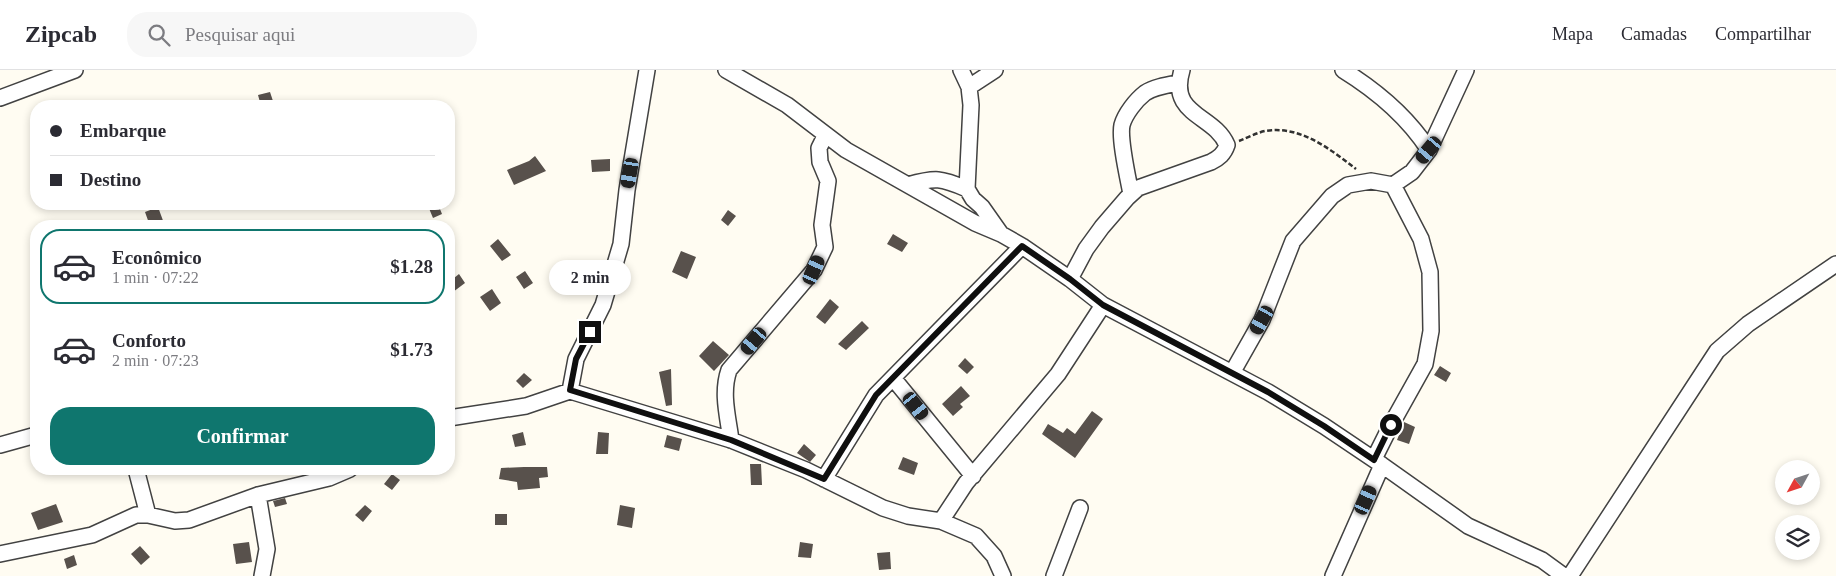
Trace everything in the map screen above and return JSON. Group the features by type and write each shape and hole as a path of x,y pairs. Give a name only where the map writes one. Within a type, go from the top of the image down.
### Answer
{"street":[{"path":"0,98 75,70"},
{"path":"570,390 576,359 603,305 621,244 627,190 647,70"},
{"path":"726,70 787,105 825,136 846,150 975,224 1001,234 1022,246 1070,279 1103,305 1232,373 1308,416 1378,462 1468,526 1542,560 1564,576"},
{"path":"961,70 969,87 971,104 967,189"},
{"path":"969,87 994,70"},
{"path":"1343,70 1372,88 1394,108 1421,138 1429,150"},
{"path":"1232,373 1262,320 1293,241 1332,196 1348,185 1371,181 1393,185 1412,172 1429,150 1466,70"},
{"path":"1070,279 1086,249 1102,227 1138,188 1211,162 1226,151 1227,145 1224,138 1192,112 1184,102 1178,91 1180,76"},
{"path":"1131,194 1122,125 1131,107 1145,93 1180,76"},
{"path":"731,440 725,394 725,381 729,370 814,270 824,247 822,225 828,182 820,162 819,148 825,136"},
{"path":"908,185 927,179 943,179 967,189 982,206 1001,234"},
{"path":"1333,576 1391,425 1426,364 1431,331 1430,272 1422,239 1393,185"},
{"path":"824,479 876,395 1022,246"},
{"path":"1570,576 1717,352 1748,324 1836,264"},
{"path":"941,521 973,476 1058,374 1103,305"},
{"path":"893,378 973,476"},
{"path":"455,417 526,406 570,390 731,440 824,479 883,508 908,516 941,521 976,536 994,556 1003,576"},
{"path":"0,445 30,437"},
{"path":"138,475 148,515"},
{"path":"0,554 92,535 136,515 148,515 175,521 190,520 258,494 336,475"},
{"path":"258,494 267,549 262,576"},
{"path":"1054,576 1080,508"}],"path":[{"path":"1227,145 1264,131 1284,131 1317,141 1371,181"}],"building":[{"path":"270,92 273,100 259,100 258,95"},
{"path":"535,156 546,171 514,185 507,170 529,161"},
{"path":"610,159 610,171 592,172 591,160"},
{"path":"159,210 163,220 148,220 145,212"},
{"path":"430,210 440,210 442,214 433,218"},
{"path":"728,210 736,216 728,226 721,220"},
{"path":"893,234 908,243 902,252 887,244"},
{"path":"498,239 511,255 502,261 490,246"},
{"path":"681,251 696,257 687,279 672,272"},
{"path":"525,271 533,283 524,289 516,277"},
{"path":"459,274 465,283 455,290 455,277"},
{"path":"492,289 501,303 490,311 480,297"},
{"path":"830,299 839,307 825,324 816,317"},
{"path":"862,321 869,328 846,350 838,344"},
{"path":"713,341 729,355 714,371 699,356"},
{"path":"965,358 974,367 967,374 958,366"},
{"path":"1440,366 1451,373 1446,382 1434,375"},
{"path":"671,369 672,405 666,406 659,372"},
{"path":"524,373 532,380 523,388 516,381"},
{"path":"961,386 970,396 960,404 963,407 953,416 942,404"},
{"path":"1092,411 1103,419 1075,458 1042,434 1048,424 1063,433 1067,428 1075,434"},
{"path":"1404,422 1415,427 1409,444 1397,440"},
{"path":"523,432 526,445 515,447 512,435"},
{"path":"598,432 609,433 608,454 596,454"},
{"path":"667,435 682,439 679,451 664,447"},
{"path":"804,444 816,455 810,462 797,453"},
{"path":"903,457 918,463 914,475 898,469"},
{"path":"750,464 761,464 762,485 751,485"},
{"path":"547,467 548,477 539,478 540,488 518,490 517,482 499,479 501,468"},
{"path":"391,475 400,480 392,490 384,484"},
{"path":"285,498 287,504 275,507 273,501"},
{"path":"56,504 63,522 38,530 31,513"},
{"path":"365,505 372,511 363,522 355,515"},
{"path":"620,505 635,508 632,528 617,525"},
{"path":"495,514 507,514 507,525 495,525"},
{"path":"249,542 252,562 236,564 233,544"},
{"path":"800,542 813,544 811,558 798,557"},
{"path":"140,546 150,557 141,565 131,554"},
{"path":"890,552 891,569 879,570 877,553"},
{"path":"74,555 77,565 67,569 64,559"}],"route":[{"path":"590,332 576,359 570,390 731,440 824,479 876,395 1022,246 1070,279 1103,305 1268,392 1324,426 1374,460 1391,425"}]}
